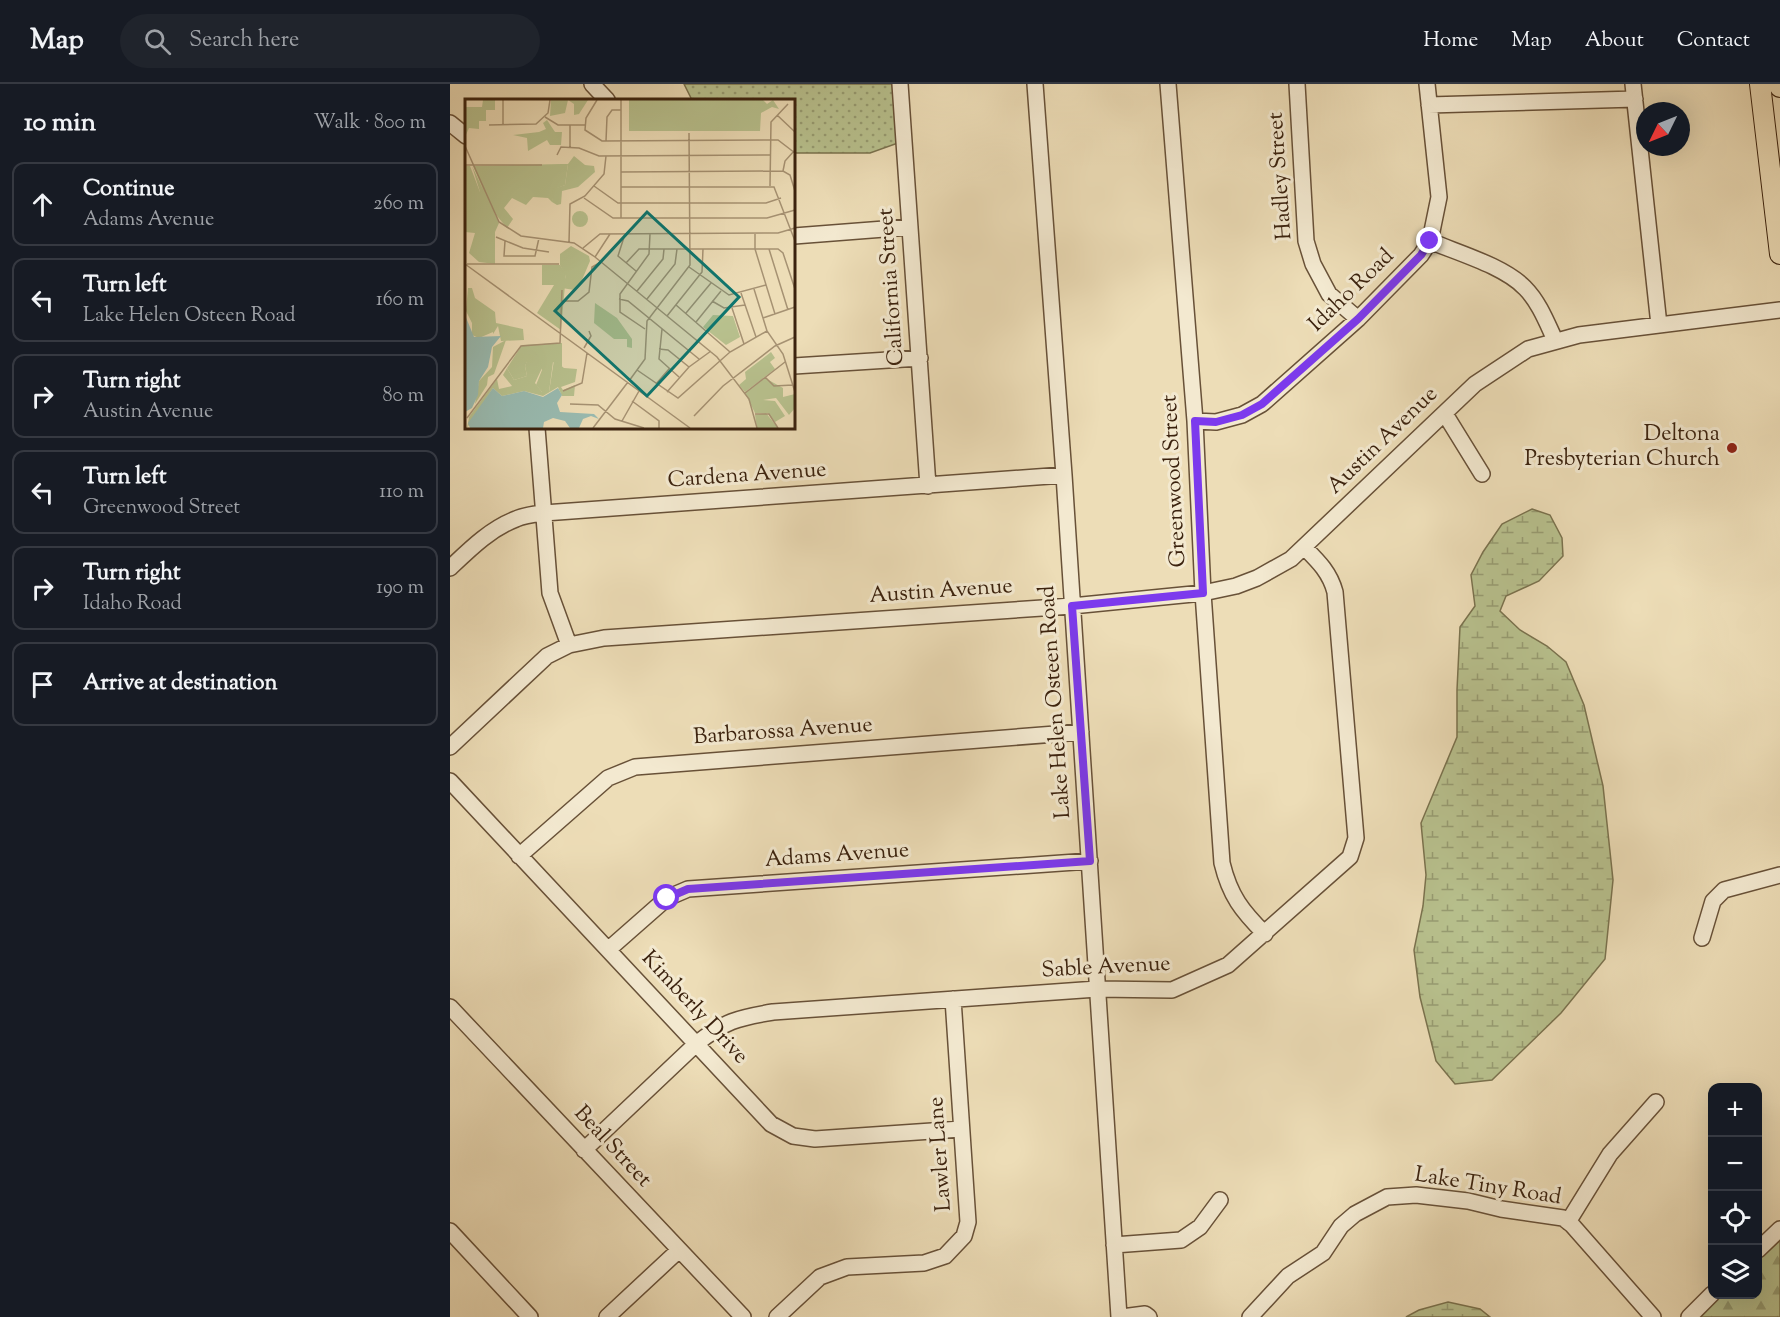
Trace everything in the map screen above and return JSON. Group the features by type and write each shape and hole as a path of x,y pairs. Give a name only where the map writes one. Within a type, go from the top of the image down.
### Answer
{"main road":[{"path":"1760,84 1780,254"}],"street":[{"path":"592,84 606,99"},
{"name":"California Street","path":"900,84 928,486"},
{"name":"Lake Helen Osteen Road","path":"1035,84 1064,476 1120,1317"},
{"name":"Greenwood Street","path":"1168,84 1195,421 1203,593 1222,863 1226,881 1241,910 1264,934"},
{"name":"Hadley Street","path":"1297,84 1306,241 1313,264 1329,294 1358,319"},
{"name":"Idaho Road","path":"1195,421 1216,422 1242,415 1262,404 1358,319 1421,255 1430,241 1439,197 1427,84"},
{"path":"1429,105 1634,91 1659,325"},
{"path":"450,123 465,135"},
{"path":"795,236 910,227"},
{"path":"1430,241 1508,274 1526,288 1542,312 1555,340"},
{"name":"Austin Avenue","path":"450,747 547,656 569,645 604,638 1072,606 1203,593 1236,586 1257,578 1291,559 1305,548 1475,384 1528,349 1579,335 1780,310"},
{"path":"795,366 920,358"},
{"path":"1445,414 1482,474"},
{"path":"537,429 550,593 569,645"},
{"name":"Cardena Avenue","path":"450,568 478,542 498,528 517,518 544,513 1064,476"},
{"name":"Sable Avenue","path":"584,1150 696,1044 716,1028 741,1017 772,1012 1097,989 1172,990 1228,965 1350,857 1356,838 1335,592 1332,581 1323,566 1305,548"},
{"name":"Barbarossa Avenue","path":"519,856 608,778 635,767 1081,732"},
{"name":"Kimberly Drive","path":"450,781 771,1124 793,1136 815,1139 962,1129"},
{"name":"Adams Avenue","path":"609,949 667,898 688,889 1090,861"},
{"path":"1702,938 1713,901 1724,890 1780,875"},
{"name":"Lawler Lane","path":"777,1317 820,1277 847,1267 924,1263 945,1256 963,1236 968,1222 953,999"},
{"name":"Beal Street","path":"450,1007 743,1317"},
{"path":"1568,1222 1610,1154 1656,1102"},
{"name":"Lake Tiny Road","path":"1250,1317 1288,1276 1323,1253 1341,1226 1355,1214 1387,1197 1416,1195 1468,1201 1501,1209 1563,1218 1596,1251 1653,1317"},
{"path":"1114,1245 1181,1240 1200,1227 1220,1200"},
{"path":"1762,1246 1780,1228"},
{"path":"450,1231 531,1317"},
{"path":"607,1317 679,1250"},
{"path":"1689,1317 1708,1299"},
{"path":"1120,1317 1145,1314 1149,1317"}],"green space":[{"path":"684,84 894,84 898,143 870,153 795,153 795,99 692,99"},
{"path":"1532,509 1550,515 1562,538 1563,556 1539,581 1506,596 1500,611 1520,630 1547,646 1566,662 1584,705 1603,786 1613,880 1605,959 1561,1013 1492,1080 1455,1084 1436,1061 1420,997 1414,950 1423,906 1426,875 1421,823 1457,737 1460,627 1475,606 1471,575 1502,524"},
{"path":"1780,1237 1780,1317 1697,1317 1716,1299 1762,1299 1762,1254"},
{"path":"1448,1302 1480,1309 1490,1317 1406,1317 1419,1310"}],"place":[{"name":"Deltona Presbyterian Church","path":"1732,448"}],"route":[{"path":"667,898 688,889 1090,861 1072,606 1203,593 1195,421 1216,422 1242,415 1262,404 1358,319 1421,255 1430,241"}]}
